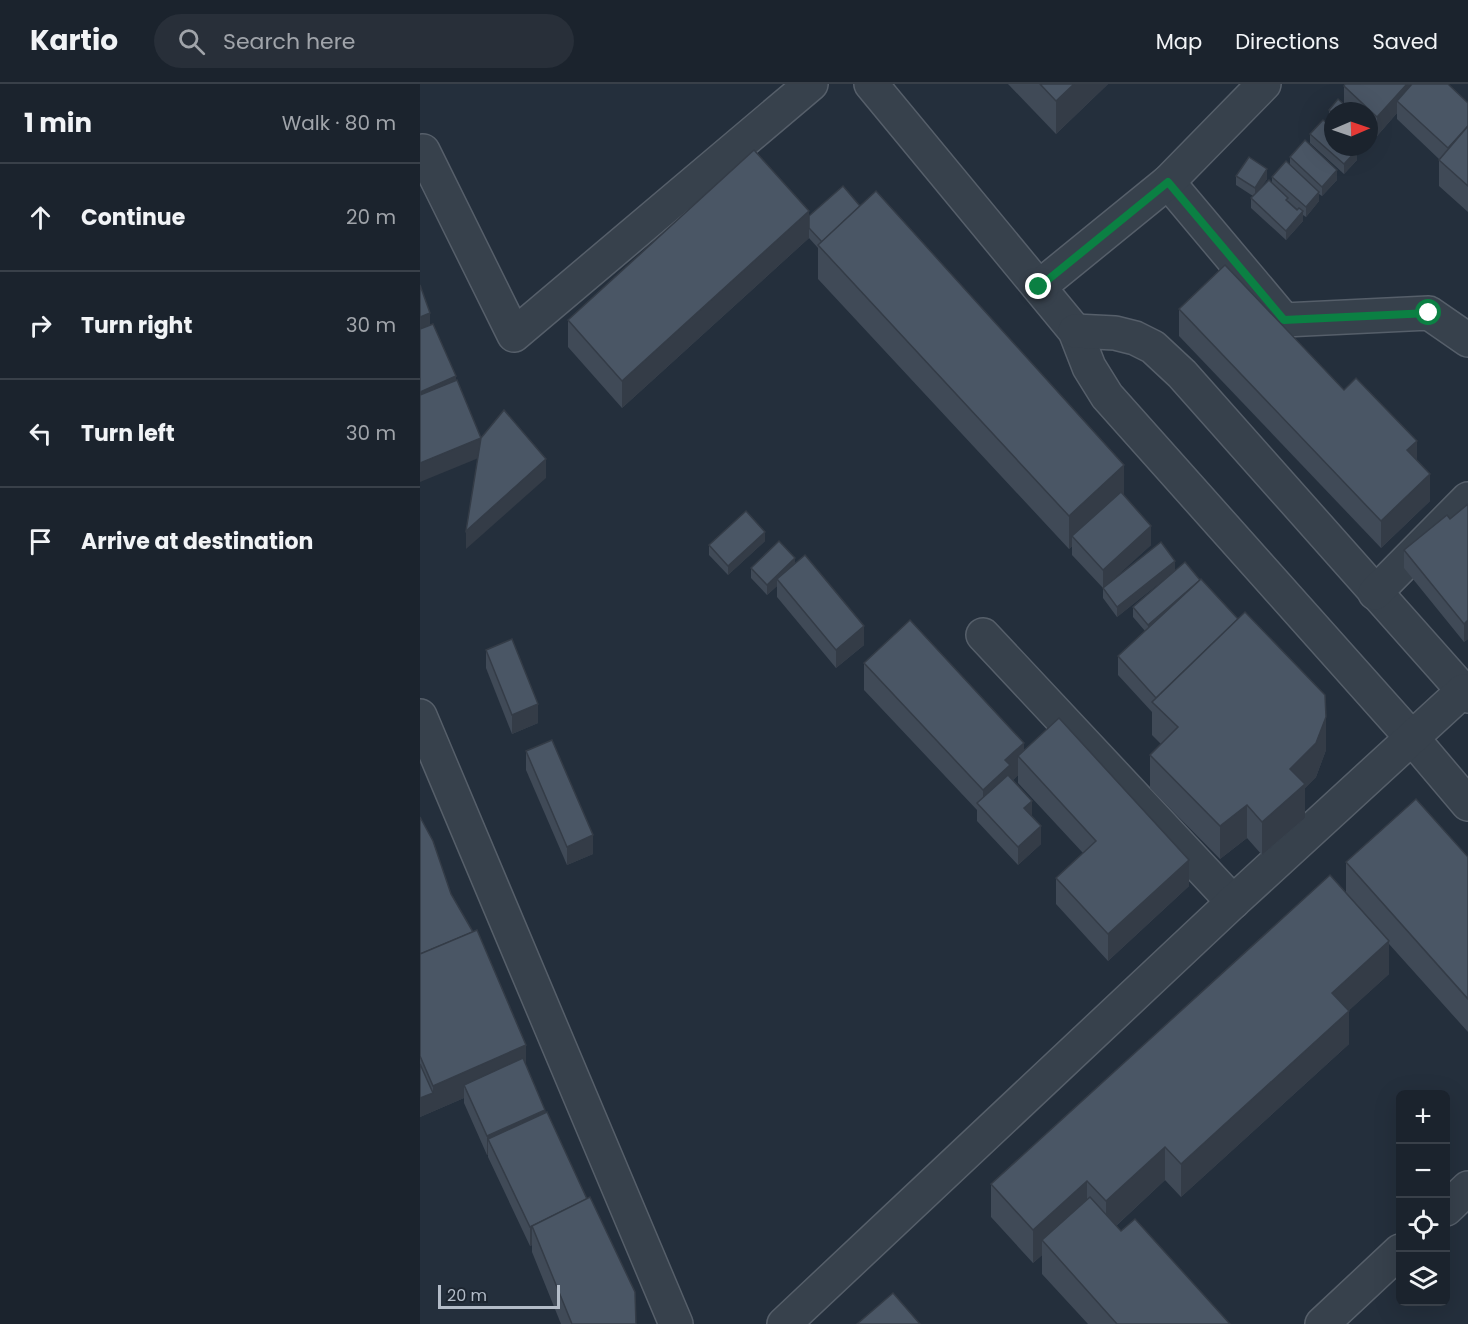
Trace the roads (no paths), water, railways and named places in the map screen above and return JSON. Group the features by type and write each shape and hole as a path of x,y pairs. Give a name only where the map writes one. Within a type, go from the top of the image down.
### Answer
{"street":[{"path":"423,151 514,335 811,84"},
{"path":"871,84 1075,330 1089,367 1107,396 1468,804"},
{"path":"1039,287 1168,182 1264,84"},
{"path":"1168,182 1284,320 1429,313 1468,340"},
{"path":"784,1324 1233,902 1412,738 1466,694 1182,374 1153,347 1115,333 1075,330"},
{"path":"1375,593 1468,499"},
{"path":"983,634 1233,902"},
{"path":"420,716 676,1324"},
{"path":"1450,1205 1468,1188"},
{"path":"1322,1324 1400,1252"}]}
